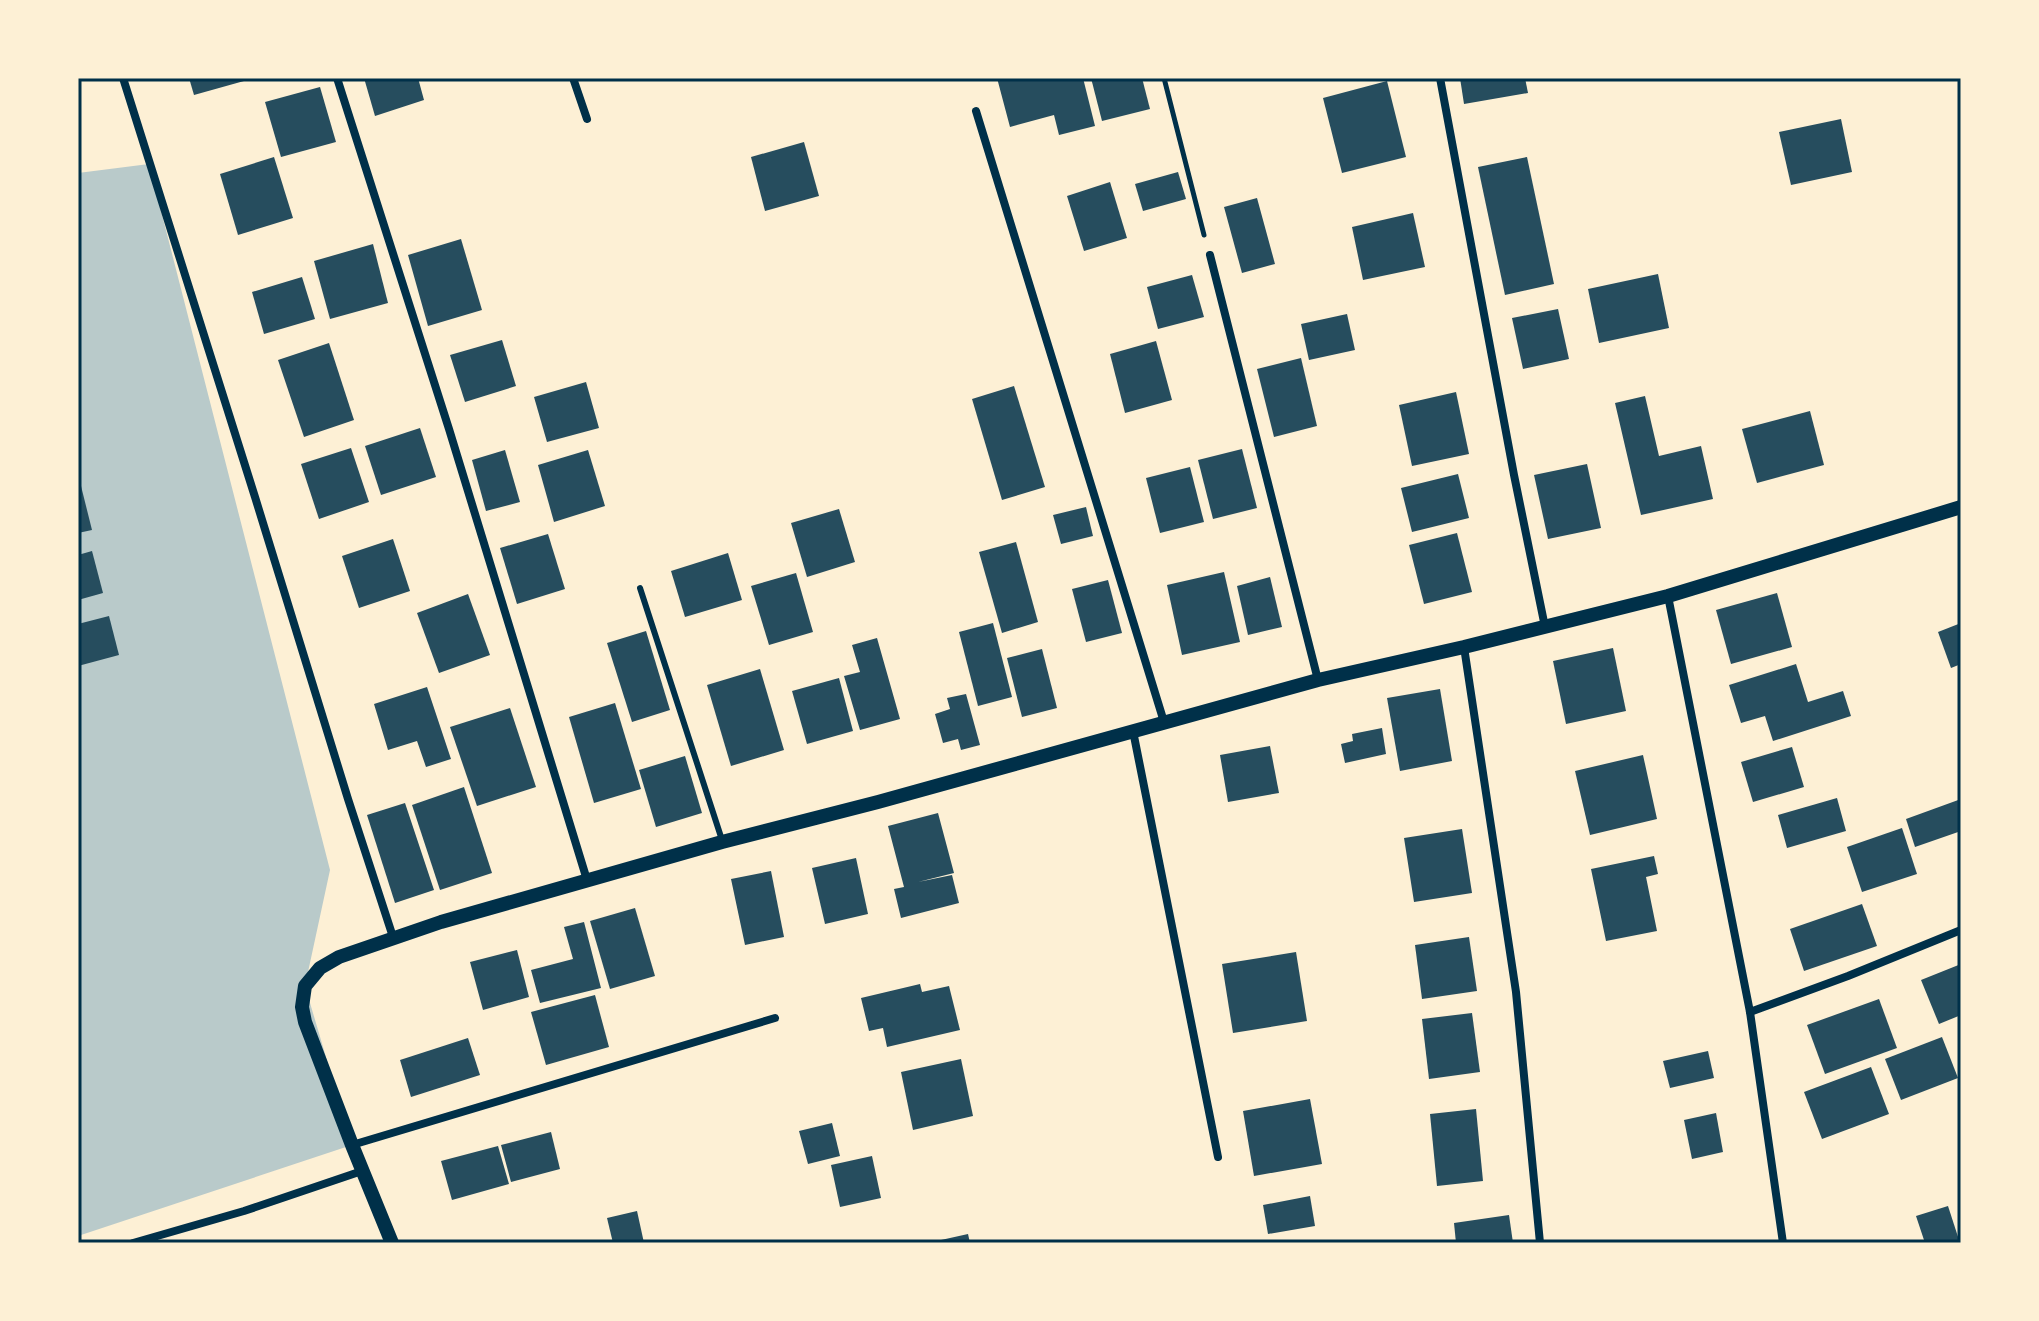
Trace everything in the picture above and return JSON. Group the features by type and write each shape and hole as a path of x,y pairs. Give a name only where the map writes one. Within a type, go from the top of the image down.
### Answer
{"street":[{"path":"123,78 393,937"},
{"path":"337,78 449,429 587,880"},
{"path":"573,78 587,119"},
{"path":"1440,78 1545,628"},
{"path":"976,111 1164,722"},
{"path":"1210,255 1318,680"},
{"path":"392,1243 305,1022 302,1007 305,986 320,968 339,957 393,937 722,842 1318,680 1545,628 1668,596 1961,507"},
{"path":"1668,596 1750,1012 1783,1243"},
{"path":"1464,647 1516,992 1540,1243"},
{"path":"1133,730 1218,1157"},
{"path":"1750,1012 1961,930"},
{"path":"352,1145 775,1018"},
{"path":"133,1243 244,1211 362,1171"}],"lane":[{"path":"640,588 722,842"}],"path":[{"path":"1164,78 1210,255"}],"shaded area":[{"path":"149,164 330,870 305,986 352,1145 78,1236 78,173"}],"building":[{"path":"189,78 243,78 244,81 194,95"},
{"path":"364,78 418,78 424,100 375,116"},
{"path":"997,78 1083,78 1095,126 1059,135 1054,115 1010,127"},
{"path":"1091,78 1142,78 1150,109 1102,121"},
{"path":"1460,78 1525,78 1528,93 1464,104"},
{"path":"1387,81 1406,157 1342,173 1323,98"},
{"path":"320,87 336,142 281,157 265,102"},
{"path":"1841,119 1852,172 1791,185 1779,132"},
{"path":"804,142 819,196 765,211 751,157"},
{"path":"274,157 293,218 238,235 220,174"},
{"path":"1527,157 1554,284 1505,295 1478,167"},
{"path":"1178,172 1186,199 1143,211 1135,184"},
{"path":"1110,182 1127,238 1084,251 1067,196"},
{"path":"1257,198 1275,264 1242,273 1224,207"},
{"path":"1413,213 1425,267 1363,280 1352,227"},
{"path":"461,239 482,310 428,326 408,255"},
{"path":"373,244 388,303 330,319 314,261"},
{"path":"1658,274 1669,328 1599,343 1588,289"},
{"path":"1192,275 1204,317 1158,329 1147,287"},
{"path":"302,277 315,319 264,334 252,292"},
{"path":"1558,309 1569,359 1523,369 1512,318"},
{"path":"1347,314 1355,350 1309,360 1301,324"},
{"path":"502,340 516,386 465,402 450,355"},
{"path":"1156,341 1172,400 1125,413 1110,354"},
{"path":"329,343 354,420 304,437 278,360"},
{"path":"1301,358 1317,426 1274,437 1257,369"},
{"path":"586,382 599,428 547,442 534,397"},
{"path":"1014,386 1045,487 1002,500 972,399"},
{"path":"1456,392 1469,454 1412,466 1399,405"},
{"path":"1645,396 1659,456 1701,446 1713,499 1641,515 1615,403"},
{"path":"1810,411 1824,465 1757,483 1742,429"},
{"path":"420,428 436,477 381,495 365,446"},
{"path":"351,448 369,502 319,519 301,464"},
{"path":"1242,449 1257,508 1213,519 1198,460"},
{"path":"505,450 520,502 486,511 472,460"},
{"path":"588,450 605,506 554,522 538,465"},
{"path":"1587,464 1601,528 1548,539 1534,475"},
{"path":"1190,467 1204,522 1160,533 1146,478"},
{"path":"1458,474 1469,518 1412,532 1401,488"},
{"path":"78,479 92,530 78,533"},
{"path":"1086,507 1093,536 1061,544 1053,515"},
{"path":"839,509 855,562 807,577 791,523"},
{"path":"1457,533 1472,592 1424,604 1409,545"},
{"path":"548,534 565,589 517,604 500,548"},
{"path":"393,539 410,591 359,608 342,556"},
{"path":"1016,542 1038,622 1002,633 979,552"},
{"path":"92,551 103,593 78,600 78,555"},
{"path":"728,553 742,600 685,617 671,571"},
{"path":"1224,572 1240,642 1182,655 1167,585"},
{"path":"796,573 813,632 769,645 751,586"},
{"path":"1270,577 1282,627 1248,635 1237,586"},
{"path":"1108,580 1122,633 1086,642 1072,589"},
{"path":"1777,593 1792,647 1731,664 1716,610"},
{"path":"468,594 490,655 439,673 417,613"},
{"path":"109,616 119,655 78,666 78,624"},
{"path":"993,623 1012,697 978,706 959,632"},
{"path":"1961,623 1961,664 1951,668 1938,632"},
{"path":"646,631 670,710 632,722 607,643"},
{"path":"877,638 900,719 860,730 844,676 860,672 852,645"},
{"path":"1613,648 1626,711 1566,724 1553,661"},
{"path":"1042,649 1057,708 1022,717 1007,658"},
{"path":"1796,664 1808,702 1843,691 1851,716 1773,741 1765,716 1741,723 1729,685"},
{"path":"760,669 784,750 731,766 707,685"},
{"path":"839,678 853,731 807,744 792,691"},
{"path":"427,687 451,759 426,767 417,741 388,750 374,704"},
{"path":"1440,689 1452,761 1400,771 1387,698"},
{"path":"966,694 980,745 961,750 958,739 943,743 935,714 950,709 947,698"},
{"path":"615,703 641,789 594,803 569,717"},
{"path":"510,708 536,787 477,806 450,727"},
{"path":"1382,728 1386,754 1345,763 1341,744 1353,741 1352,734"},
{"path":"1270,746 1279,793 1228,802 1220,755"},
{"path":"1792,747 1804,787 1753,802 1741,762"},
{"path":"1643,755 1657,819 1590,835 1575,771"},
{"path":"685,756 702,813 656,827 639,770"},
{"path":"464,787 492,873 440,890 412,805"},
{"path":"1837,798 1846,831 1787,848 1778,815"},
{"path":"1961,799 1961,831 1915,847 1906,819"},
{"path":"405,803 434,890 395,903 367,815"},
{"path":"938,813 954,873 918,882 952,875 959,903 901,918 894,889 904,887 888,826"},
{"path":"1902,828 1917,874 1862,892 1847,847"},
{"path":"1462,829 1472,893 1414,902 1404,838"},
{"path":"1654,856 1658,874 1646,877 1657,931 1606,941 1591,869"},
{"path":"856,858 868,914 825,924 812,868"},
{"path":"771,871 784,937 745,945 731,879"},
{"path":"1862,904 1877,946 1804,971 1790,929"},
{"path":"635,908 655,976 610,989 590,921"},
{"path":"584,922 601,988 540,1003 531,970 573,959 564,927"},
{"path":"1469,937 1477,991 1422,999 1415,945"},
{"path":"517,950 529,997 483,1010 470,962"},
{"path":"1296,952 1307,1021 1233,1033 1222,964"},
{"path":"1961,964 1961,1015 1939,1024 1921,980"},
{"path":"920,984 922,992 949,986 960,1030 887,1047 883,1028 869,1031 861,998"},
{"path":"595,995 609,1047 546,1065 531,1012"},
{"path":"1879,999 1897,1048 1825,1074 1807,1025"},
{"path":"1472,1013 1480,1072 1429,1079 1422,1019"},
{"path":"1942,1037 1958,1078 1901,1100 1885,1059"},
{"path":"468,1038 480,1075 411,1097 400,1060"},
{"path":"1708,1051 1714,1078 1670,1088 1663,1061"},
{"path":"961,1059 973,1116 913,1130 901,1072"},
{"path":"1871,1067 1889,1114 1822,1139 1804,1092"},
{"path":"1310,1099 1322,1164 1254,1176 1243,1111"},
{"path":"1476,1109 1483,1181 1437,1186 1430,1114"},
{"path":"1716,1113 1723,1152 1692,1159 1684,1120"},
{"path":"832,1123 840,1156 808,1164 799,1131"},
{"path":"551,1132 560,1169 511,1182 501,1145"},
{"path":"498,1146 509,1184 452,1200 441,1161"},
{"path":"872,1156 881,1198 840,1207 831,1165"},
{"path":"1310,1196 1315,1226 1268,1234 1263,1205"},
{"path":"1948,1206 1960,1243 1925,1243 1916,1216"},
{"path":"637,1211 644,1243 613,1243 607,1218"},
{"path":"1509,1215 1513,1243 1456,1243 1454,1223"},
{"path":"968,1234 970,1243 932,1243 932,1242"}]}
